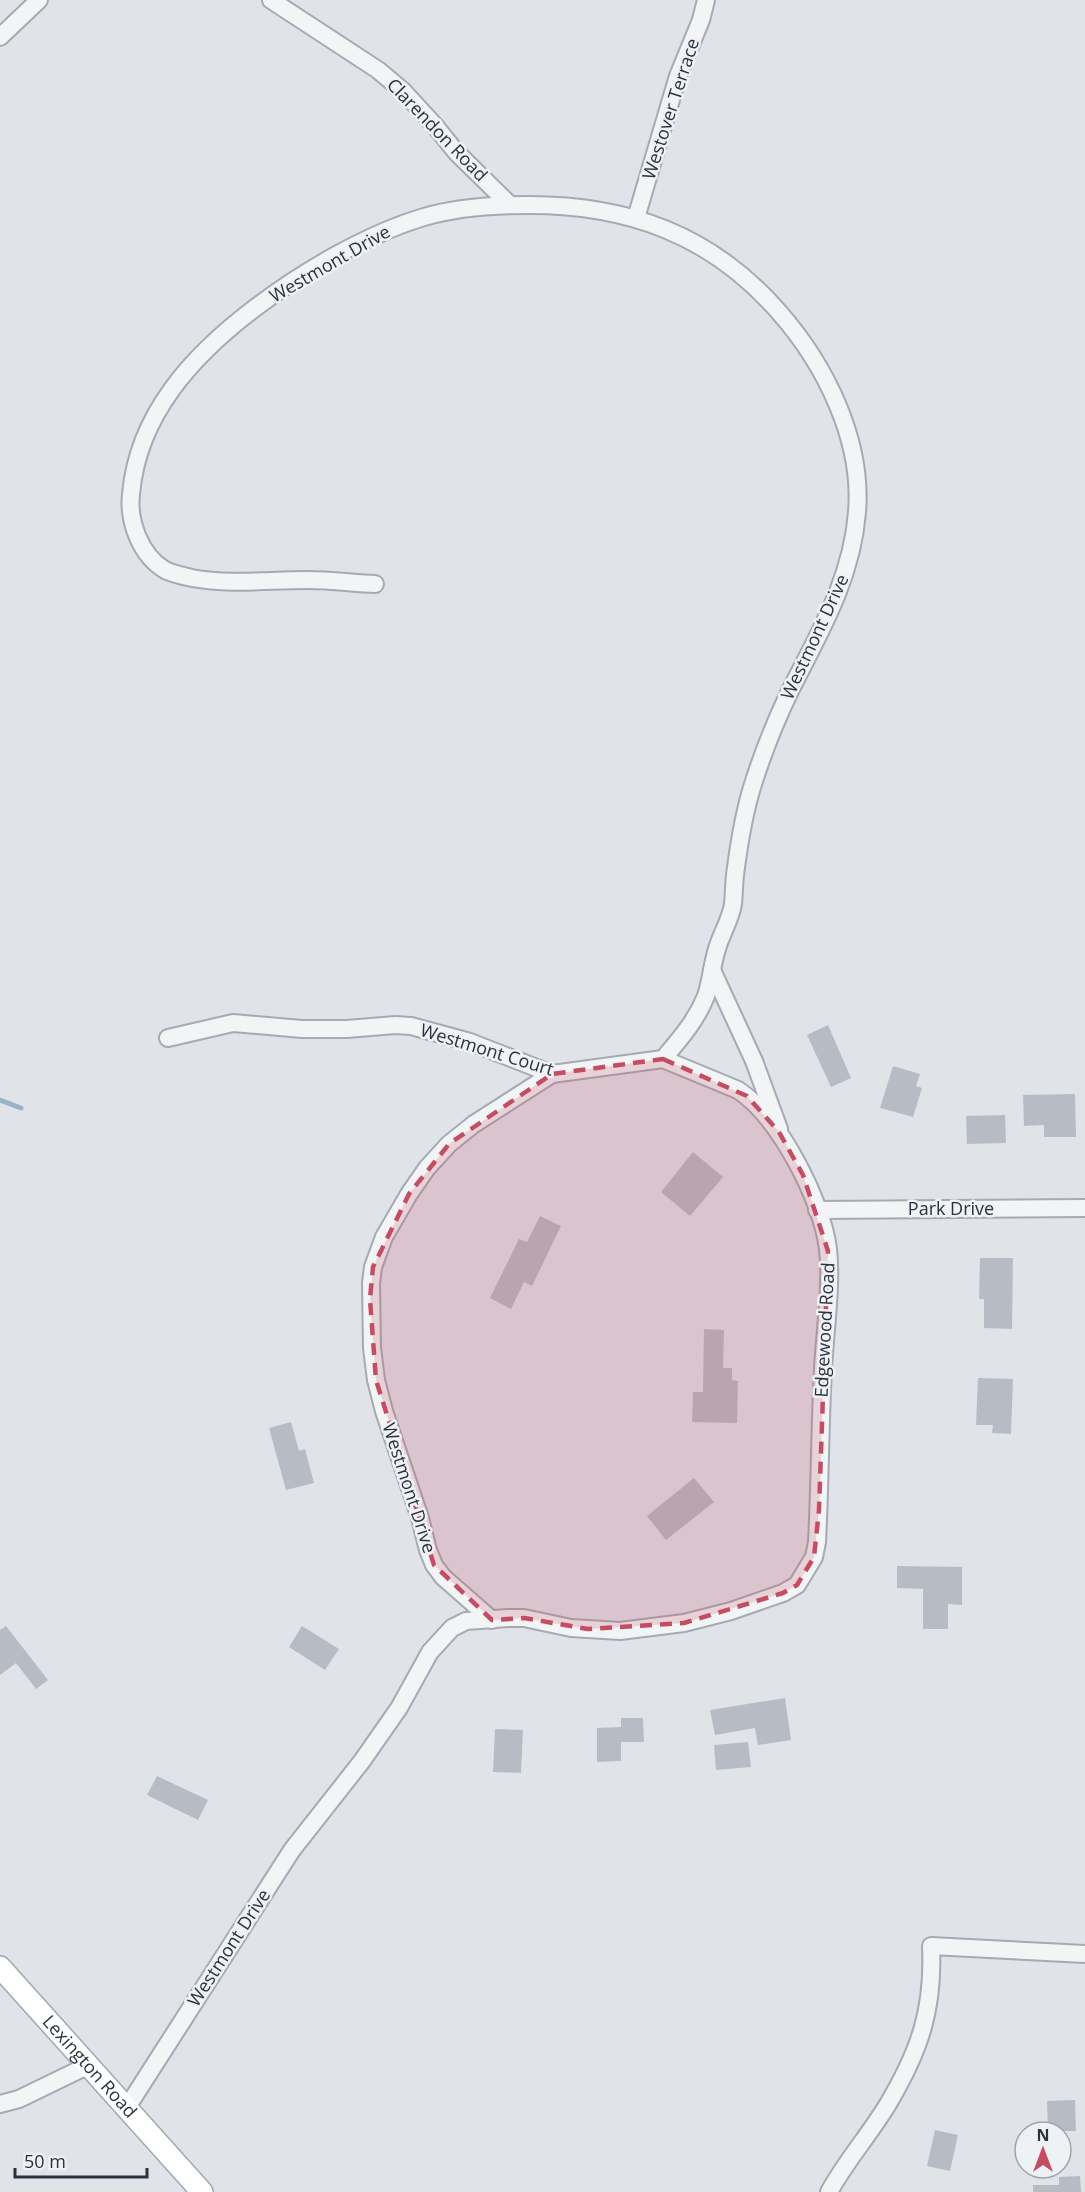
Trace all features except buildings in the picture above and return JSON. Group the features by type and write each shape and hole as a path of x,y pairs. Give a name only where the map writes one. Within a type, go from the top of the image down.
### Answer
{"main road":[{"name":"Lexington Road","path":"0,1966 202,2192"}],"street":[{"path":"0,37 39,0"},
{"name":"Clarendon Road","path":"271,0 378,70 403,91 456,152 510,205"},
{"name":"Westover Terrace","path":"636,218 678,76 701,20 706,0"},
{"name":"Westmont Drive","path":"375,584 309,580 245,584 213,582 180,576 165,570 153,560 143,547 131,517 132,484 144,437 158,408 176,382 233,324 272,295 369,238 430,215 461,209 510,205 588,208 636,218 689,239 717,256 743,276 788,322 806,349 830,391 843,421 856,468 858,506 849,564 830,614 768,740 752,785 741,832 733,908 717,947 707,993 693,1024 663,1059"},
{"path":"712,970 754,1061 782,1137"},
{"name":"Westmont Court","path":"168,1038 233,1023 291,1028 346,1029 395,1025 411,1026 470,1042 552,1074 663,1059"},
{"name":"Edgewood Road","path":"492,1620 524,1618 588,1629 636,1630 684,1623 731,1611 783,1593 797,1585 807,1572 814,1557 817,1542 819,1444 829,1267 825,1235 802,1175 782,1137 747,1096 738,1090 663,1059"},
{"name":"Westmont Drive","path":"492,1620 443,1577 434,1565 428,1550 376,1380 372,1348 371,1283 373,1267 384,1237 427,1168 449,1144 474,1124 552,1074"},
{"name":"Park Drive","path":"817,1210 1085,1208"},
{"name":"Westmont Drive","path":"126,2109 292,1850 362,1761 399,1708 430,1652 452,1628 466,1621 492,1620"},
{"path":"829,2192 888,2104 924,2032 932,1984 932,1946 1085,1954"},
{"path":"0,2104 20,2099 87,2066"}],"highlighted area":[{"path":"663,1059 747,1096 779,1132 803,1175 828,1251 819,1510 814,1557 797,1585 783,1593 684,1623 588,1629 524,1618 492,1620 434,1565 376,1380 370,1299 373,1267 409,1194 449,1144 552,1074"}],"waterway":[{"path":"0,1100 21,1108"}]}
